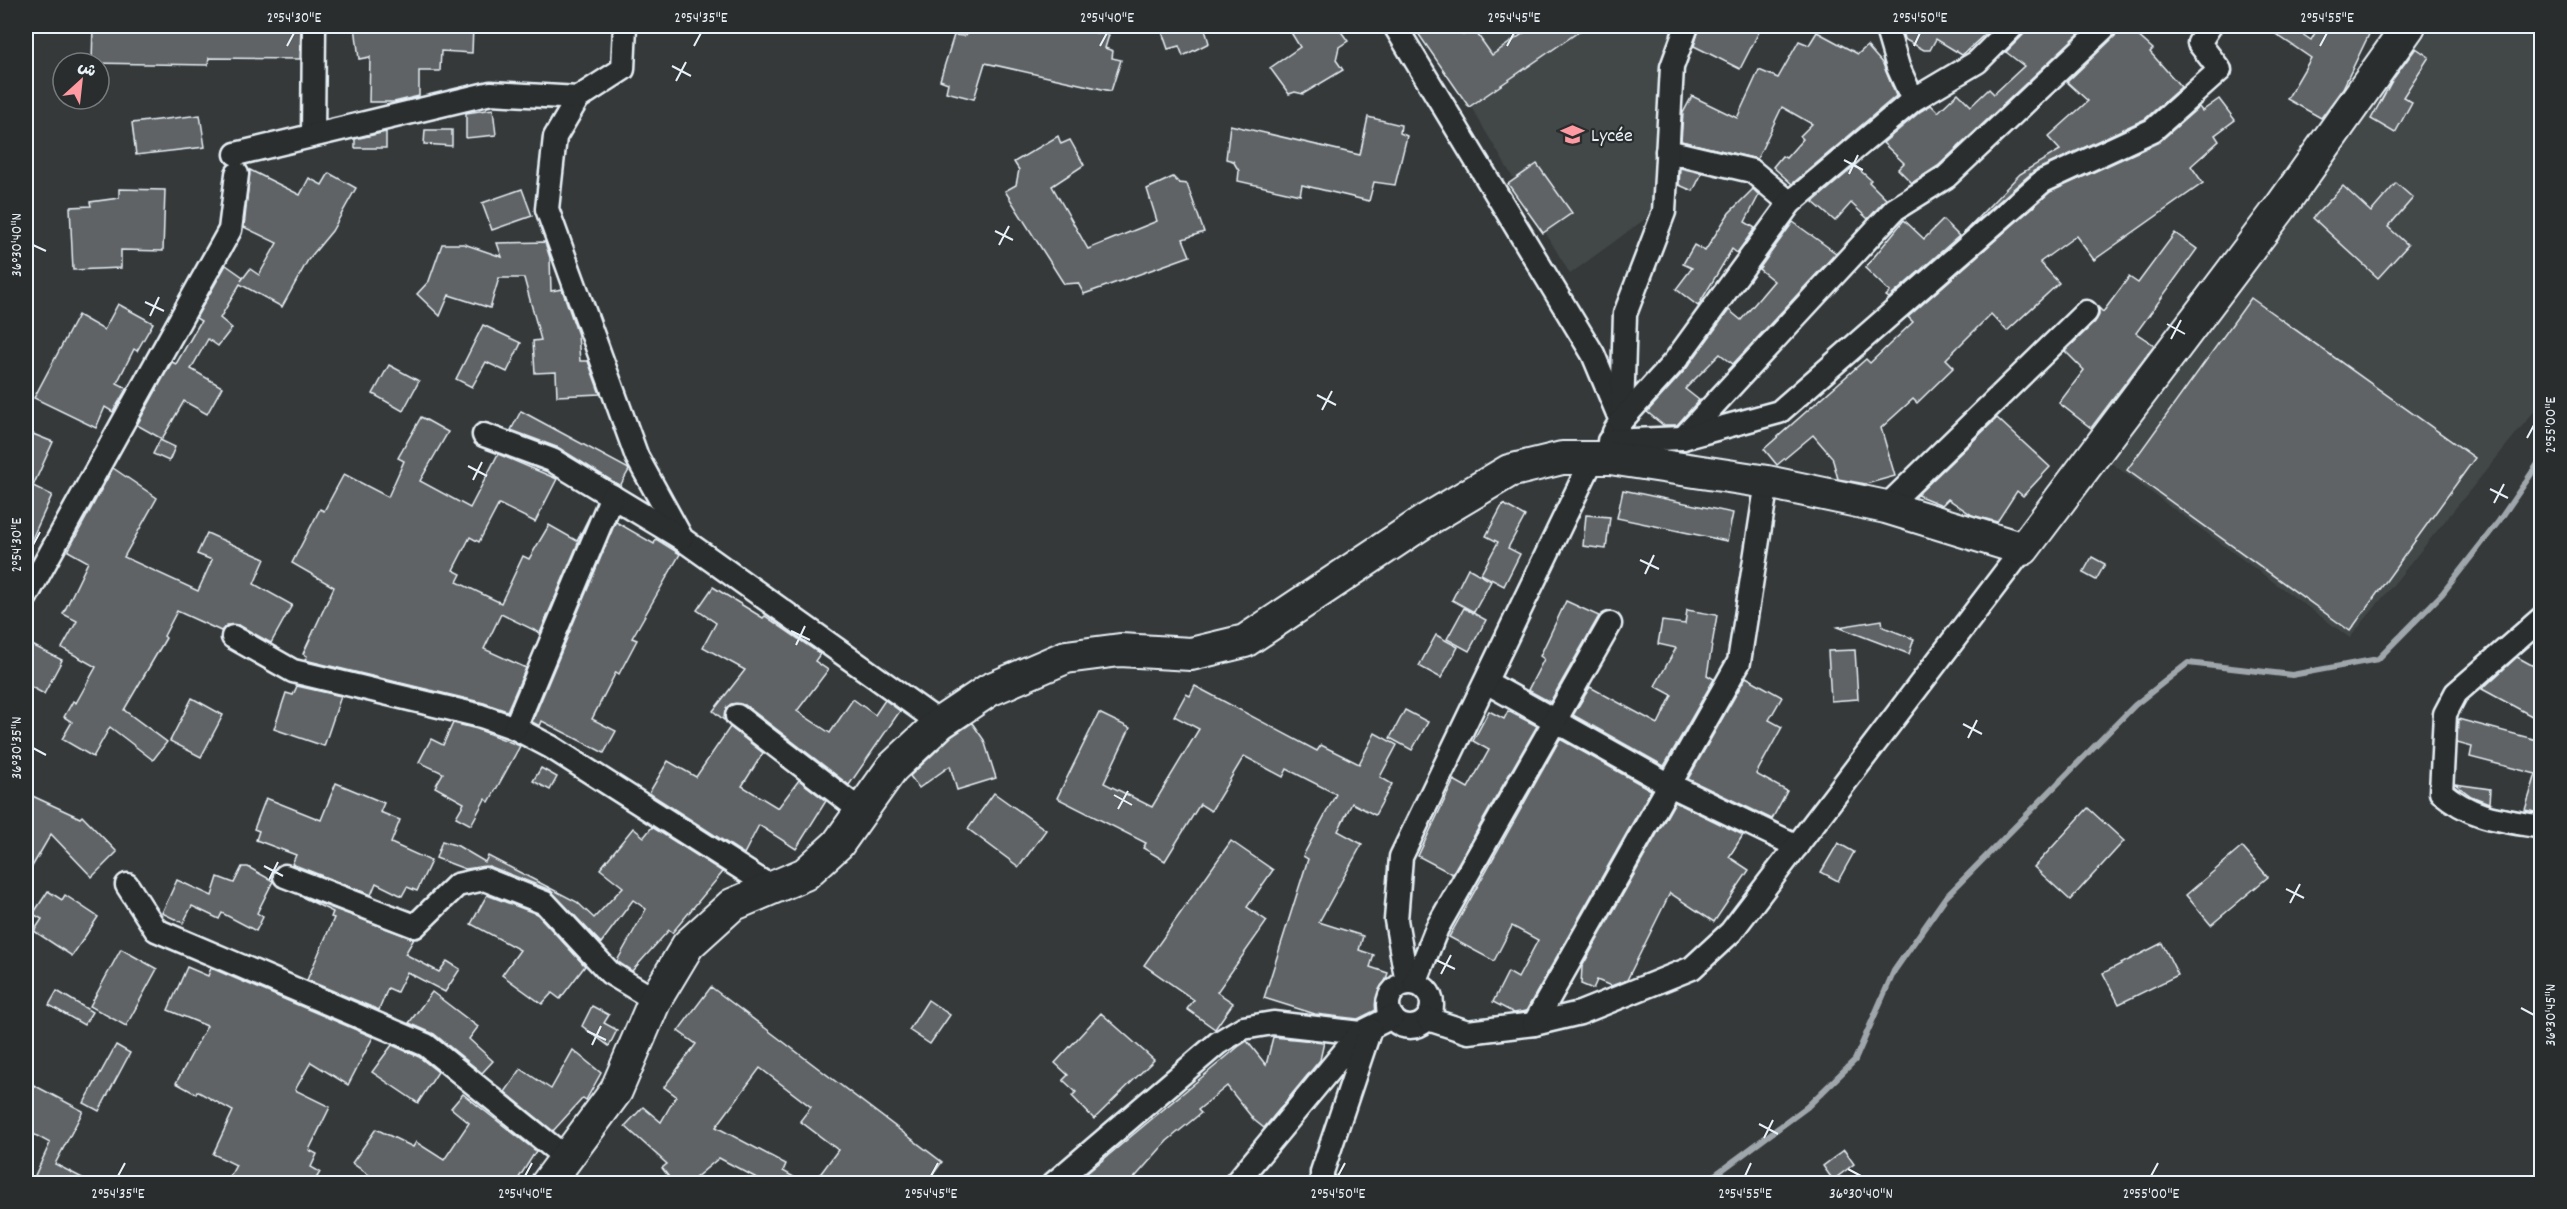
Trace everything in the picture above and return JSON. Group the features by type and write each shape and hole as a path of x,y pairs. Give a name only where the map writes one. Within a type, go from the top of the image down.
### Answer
{"street":[{"path":"313,135 314,26"},
{"path":"625,26 623,69 578,98 555,137 547,209 637,456 682,539"},
{"path":"1395,26 1593,354 1621,421"},
{"path":"1621,421 1624,314 1664,212 1672,68 1687,26"},
{"path":"1886,26 1898,67 1913,100"},
{"path":"1411,983 1396,920 1401,857 1486,682 1621,421 1674,361 1790,203 1913,100 1977,62 2013,26"},
{"path":"1683,438 1896,209 1946,177 2106,26"},
{"path":"547,1184 616,1091 655,1000 688,945 732,904 805,874 838,844 891,768 940,723 989,690 1066,657 1120,650 1191,654 1245,641 1425,522 1509,471 1562,458 1683,438 1779,412 2043,181 2153,130 2220,70 2199,43 2210,26"},
{"path":"1428,1019 1468,1032 1534,1024 1580,1013 1692,968 1731,933 2273,217 2409,26"},
{"path":"26,597 230,230 236,164 313,135 491,93 578,98"},
{"path":"1667,151 1752,171 1790,203"},
{"path":"1886,507 2086,312"},
{"path":"484,435 552,460 682,539 940,723"},
{"path":"1604,452 1886,507 2023,549"},
{"path":"1534,1024 1739,662 1767,482"},
{"path":"515,728 612,496"},
{"path":"2541,618 2456,693 2445,714 2441,792 2460,807 2484,816 2541,827"},
{"path":"1411,983 1428,990 1432,997 1432,1012 1422,1024 1409,1027 1392,1017 1388,1004 1390,996 1394,990 1411,983 1437,928 1610,624"},
{"path":"233,637 293,670 481,716 515,728 551,747 771,887"},
{"path":"1486,682 1556,719 1670,785 1797,846"},
{"path":"737,716 861,811"},
{"path":"285,876 415,926 457,885 484,879 545,903 610,973 655,1000"},
{"path":"127,885 156,930 426,1045 566,1158"},
{"path":"1235,1184 1365,1030 1392,1017"},
{"path":"1053,1184 1218,1043 1243,1028 1273,1023 1365,1030"},
{"path":"1322,1184 1322,1172 1365,1030"}],"shaded area":[{"name":"Lycée","path":"1423,26 1676,26 1665,55 1652,214 1570,274"},
{"path":"2432,26 2541,26 2541,403 2350,638 2111,463"}],"building":[{"path":"93,26 301,26 300,59 209,58 208,65 111,63 111,51 92,51"},
{"path":"355,26 473,26 472,53 441,51 440,71 419,71 419,96 394,102 369,102 370,57 359,59"},
{"path":"976,26 1007,26 1049,33 1051,26 1058,26 1109,35 1105,48 1113,51 1112,58 1121,60 1111,91 985,63 974,99 946,92 948,83 940,80 954,35 964,36 973,31"},
{"path":"1160,26 1204,26 1209,43 1183,56 1179,46 1168,49"},
{"path":"1287,26 1337,26 1348,41 1339,47 1336,60 1343,70 1303,94 1295,92 1289,94 1270,68 1300,47"},
{"path":"1413,26 1457,26 1463,35 1473,28 1492,55 1534,26 1587,26 1469,107"},
{"path":"1700,26 1762,26 1740,69 1694,46"},
{"path":"1908,26 1994,26 1962,55 1936,39 1930,50 1924,50 1904,39 1903,35"},
{"path":"2026,26 2087,26 1938,166 1912,183 1898,169 1904,163 1883,143 1921,111 1931,105 1938,112 1958,93 1971,106 1989,89 1994,94 2024,66 2006,52 2023,35"},
{"path":"2119,26 2127,26 2153,49 2150,52 2181,87 2145,119 2034,171 1963,233 2020,174 2060,150 2048,137 2088,101 2067,82 2115,36"},
{"path":"2264,26 2290,26 2311,40 2319,26 2373,26 2343,88 2321,118 2287,99 2311,58"},
{"path":"1817,32 1858,54 1867,46 1883,64 1896,96 1792,184 1773,167 1782,156 1786,158 1803,139 1800,136 1812,124 1782,107 1757,159 1681,141 1683,113 1692,96 1737,118 1759,70 1778,78 1799,41 1809,45"},
{"path":"2416,48 2429,57 2403,97 2412,102 2395,133 2371,119 2393,79"},
{"path":"2219,99 2235,120 2215,135 2219,141 2191,166 2203,183 2094,260 2076,236 2040,262 2059,283 2007,331 1991,314 1946,359 1954,367 1917,403 1913,399 1881,428 1895,476 1866,484 1838,479 1832,457 1813,435 1777,465 1764,449 1866,359 1870,363 1913,322 1908,317 2050,192 2159,142 2199,107 2202,111"},
{"path":"493,109 496,135 466,138 466,113"},
{"path":"200,115 205,147 136,155 132,123"},
{"path":"1368,117 1401,125 1400,133 1407,136 1395,185 1374,182 1369,201 1302,185 1300,195 1238,181 1239,171 1233,161 1226,159 1230,125 1360,155"},
{"path":"425,130 452,130 452,146 424,144"},
{"path":"386,132 386,148 355,148 355,139"},
{"path":"1058,136 1061,144 1070,140 1084,165 1052,186 1088,249 1157,221 1147,189 1173,177 1179,183 1187,184 1204,232 1183,239 1190,256 1084,294 1078,283 1064,284 1005,191 1016,185 1019,170 1014,162"},
{"path":"1537,164 1572,213 1543,233 1508,184"},
{"path":"1855,166 1871,180 1869,182 1886,199 1868,219 1851,203 1835,221 1813,202"},
{"path":"1680,168 1702,173 1693,191 1679,185"},
{"path":"250,170 300,195 309,178 322,185 329,173 356,188 332,231 308,260 282,307 240,284 220,318 232,328 218,346 208,339 191,369 222,387 207,414 184,401 162,439 137,425 172,362 176,364 201,321 196,318 226,265 243,277 241,281 250,269 259,275 277,243 244,227"},
{"path":"2396,183 2413,198 2388,227 2408,245 2378,278 2313,218 2343,186 2371,212"},
{"path":"119,189 165,190 163,251 121,250 121,268 73,270 70,207 91,206 90,202 119,198"},
{"path":"522,189 532,216 492,230 482,203"},
{"path":"1753,189 1759,195 1745,222 1755,228 1737,253 1732,249 1698,306 1676,289 1692,268 1683,264 1694,245 1705,251 1729,213"},
{"path":"1904,220 1924,239 1943,220 1959,236 1889,298 1886,296 1890,292 1865,268"},
{"path":"1793,222 1836,253 1733,364 1720,354 1685,389 1699,400 1677,425 1663,425 1647,412 1686,369 1729,310 1741,320 1774,281 1759,269"},
{"path":"2175,233 2197,249 2136,333 2154,345 2091,428 2059,403 2084,370 2065,351 2095,322 2099,315 2099,308 2103,312 2129,277 2138,283"},
{"path":"545,242 550,258 551,291 562,289 578,335 580,361 588,361 600,394 557,396 556,372 535,373 533,341 541,340 524,278 499,278 490,308 449,295 440,316 417,294 429,281 442,244 464,244 502,257 497,243"},
{"path":"2251,298 2475,458 2350,631 2127,470"},
{"path":"118,304 153,323 137,351 134,349 117,383 127,388 113,412 105,407 96,428 34,398 78,315 104,330"},
{"path":"483,325 521,343 507,372 486,362 472,387 456,379"},
{"path":"389,365 419,381 403,411 373,394"},
{"path":"521,411 627,468 629,470 620,486 559,448 511,430"},
{"path":"421,417 448,432 420,481 470,508 498,454 557,479 535,522 499,504 479,542 470,537 453,570 461,574 457,582 501,603 523,556 529,559 549,525 577,541 590,515 540,633 501,614 484,649 526,668 507,711 484,703 305,660 307,656 303,654 334,587 292,563 320,509 324,511 344,474 388,497 404,461 398,458"},
{"path":"1997,418 2050,467 2023,496 2017,491 1997,522 1972,515 1948,499 1942,505 1917,495"},
{"path":"33,434 53,442 33,486 52,495 26,552 26,441 29,443"},
{"path":"160,440 175,447 169,461 153,454"},
{"path":"113,468 157,498 124,557 198,591 212,560 197,554 207,533 265,559 254,584 292,605 271,643 239,625 227,625 221,631 177,611 164,636 166,638 124,710 167,742 153,760 110,727 93,757 62,739 72,722 64,717 73,701 76,703 96,667 62,648 77,621 63,614 88,562 68,551"},
{"path":"1623,490 1733,513 1727,541 1617,518"},
{"path":"1503,504 1525,516 1508,548 1520,554 1504,586 1481,574 1498,542 1486,536"},
{"path":"1586,515 1610,517 1606,549 1583,546"},
{"path":"618,516 616,522 654,544 656,539 680,554 632,638 637,640 619,674 616,672 592,719 616,731 604,753 542,721 540,726 532,722"},
{"path":"2092,557 2105,564 2096,580 2083,573"},
{"path":"1468,568 1491,581 1474,612 1452,600"},
{"path":"713,587 763,618 765,616 820,654 815,661 828,670 797,711 830,733 853,699 875,715 885,700 900,711 849,785 745,705 731,704 726,708 724,720 713,711 745,670 703,647 716,623 697,610"},
{"path":"1566,601 1599,616 1550,702 1528,690 1544,659 1540,656"},
{"path":"1464,608 1486,620 1469,651 1447,639"},
{"path":"1687,610 1717,615 1707,675 1714,679 1664,766 1573,715 1590,687 1658,724 1672,695 1655,686 1676,648 1658,644 1662,621 1685,624"},
{"path":"1882,620 1883,627 1914,639 1909,654 1838,627"},
{"path":"1436,635 1458,647 1441,678 1419,666"},
{"path":"26,642 62,660 44,694 26,684"},
{"path":"1855,650 1858,699 1831,701 1828,651"},
{"path":"2517,657 2541,670 2541,721 2482,689"},
{"path":"1746,677 1782,697 1769,720 1782,727 1756,774 1787,791 1772,819 1688,779"},
{"path":"297,686 341,696 324,746 274,729 286,693 293,695"},
{"path":"1195,686 1317,751 1321,745 1359,764 1375,733 1397,745 1380,777 1392,784 1375,815 1352,803 1338,831 1362,844 1319,922 1363,936 1359,950 1374,955 1370,967 1388,973 1376,1010 1358,1019 1315,1014 1264,998 1308,859 1303,856 1336,794 1287,769 1283,777 1244,756 1211,811 1200,804 1165,861 1143,848 1146,843 1057,798 1099,713 1130,728 1104,783 1152,807 1199,729 1174,716 1186,694 1190,696"},
{"path":"192,698 223,715 201,757 170,741"},
{"path":"1405,710 1428,722 1412,750 1390,738"},
{"path":"1489,711 1504,719 1508,711 1537,726 1452,874 1418,856 1454,780 1468,788 1489,750 1473,741"},
{"path":"2458,719 2541,741 2541,813 2525,810 2536,774 2470,757 2472,747 2457,743"},
{"path":"453,723 477,729 520,746 489,802 485,799 471,825 456,817 464,803 435,787 443,773 419,762 431,739 443,745"},
{"path":"972,723 984,740 996,778 957,790 950,766 919,788 910,776 951,737"},
{"path":"730,727 763,753 742,786 778,808 799,780 826,801 796,849 759,825 744,854 649,793 668,761 696,777"},
{"path":"1560,739 1651,790 1526,1011 1514,1013 1493,1002 1508,972 1518,978 1538,940 1512,926 1494,961 1449,937"},
{"path":"541,768 557,777 550,790 533,781"},
{"path":"336,783 384,803 380,812 400,820 391,843 431,861 417,891 407,887 402,896 376,883 371,895 292,864 296,855 256,840 259,831 254,829 266,798 321,820"},
{"path":"2455,784 2490,789 2489,803 2471,796"},
{"path":"26,793 80,818 82,816 117,852 92,877 51,834 26,877"},
{"path":"994,793 1046,830 1019,867 968,829"},
{"path":"1675,802 1743,835 1729,857 1749,870 1714,922 1670,893 1627,980 1611,986 1597,980 1593,989 1581,984 1582,967"},
{"path":"2088,808 2124,841 2070,900 2034,867"},
{"path":"652,827 723,872 672,933 669,930 632,971 617,961 646,909 633,900 601,943 550,890 489,866 465,869 436,858 442,841 458,846 485,862 488,856 577,902 594,918 623,887 600,869 633,828 644,837"},
{"path":"1231,841 1273,870 1247,907 1267,921 1217,992 1233,1003 1215,1029 1187,1009 1194,1000 1144,965"},
{"path":"1838,843 1854,852 1838,881 1821,872"},
{"path":"2242,847 2268,877 2211,925 2186,895"},
{"path":"242,867 248,867 273,881 257,913 263,917 256,931 222,913 219,919 192,906 183,923 162,913 177,880 212,896 218,877 234,883"},
{"path":"48,891 62,900 65,895 98,917 72,956 34,931 42,919 33,914"},
{"path":"487,895 537,914 585,966 560,999 552,993 542,1004 502,975 520,950 471,924"},
{"path":"300,896 414,939 405,954 439,972 447,961 460,969 445,992 407,972 397,992 388,988 379,1010 307,980 334,918 331,917 333,912"},
{"path":"2162,943 2178,975 2119,1004 2103,973"},
{"path":"121,949 157,969 126,1026 90,1006"},
{"path":"187,967 208,976 211,968 373,1037 348,1085 311,1062 295,1090 330,1107 309,1150 317,1154 311,1167 320,1172 313,1184 226,1184 236,1165 213,1154 233,1111 197,1091 196,1094 176,1083 207,1026 168,1010"},
{"path":"711,987 942,1162 926,1184 813,1184 838,1150 800,1121 811,1107 760,1068 716,1127 786,1164 783,1171 806,1184 768,1184 719,1158 688,1184 674,1184 662,1168 667,1164 625,1126 643,1107 661,1122 676,1096 664,1087 696,1044 678,1031"},
{"path":"57,991 92,1012 84,1025 49,1005"},
{"path":"432,992 478,1027 469,1039 493,1061 482,1073 434,1034 409,1023"},
{"path":"928,1000 950,1015 930,1044 909,1030"},
{"path":"592,1006 609,1015 604,1023 617,1030 609,1046 582,1026"},
{"path":"1101,1013 1154,1060 1094,1119 1072,1096 1076,1092 1063,1080 1068,1075 1055,1063"},
{"path":"1273,1037 1324,1042 1320,1060 1264,1128 1254,1120 1227,1086 1198,1110 1201,1113 1167,1141 1129,1184 1074,1184 1247,1041 1266,1065"},
{"path":"116,1045 130,1053 99,1111 84,1103"},
{"path":"392,1045 419,1057 438,1072 418,1103 372,1072"},
{"path":"573,1050 601,1073 586,1100 583,1098 553,1131 505,1092 521,1069 551,1089"},
{"path":"26,1081 83,1111 55,1164 94,1184 31,1184 50,1143 26,1130"},
{"path":"463,1094 536,1151 515,1184 382,1184 352,1163 376,1129 413,1147 416,1142 444,1160 469,1123 451,1108"},
{"path":"1844,1150 1854,1164 1833,1180 1823,1166"}],"waterway":[{"path":"1703,1184 1807,1107 1855,1060 1894,971 1945,898 2135,705 2188,663 2292,675 2378,659 2442,594 2499,521 2542,458"}],"place":[{"name":"Lycée","path":"1573,134"}]}
